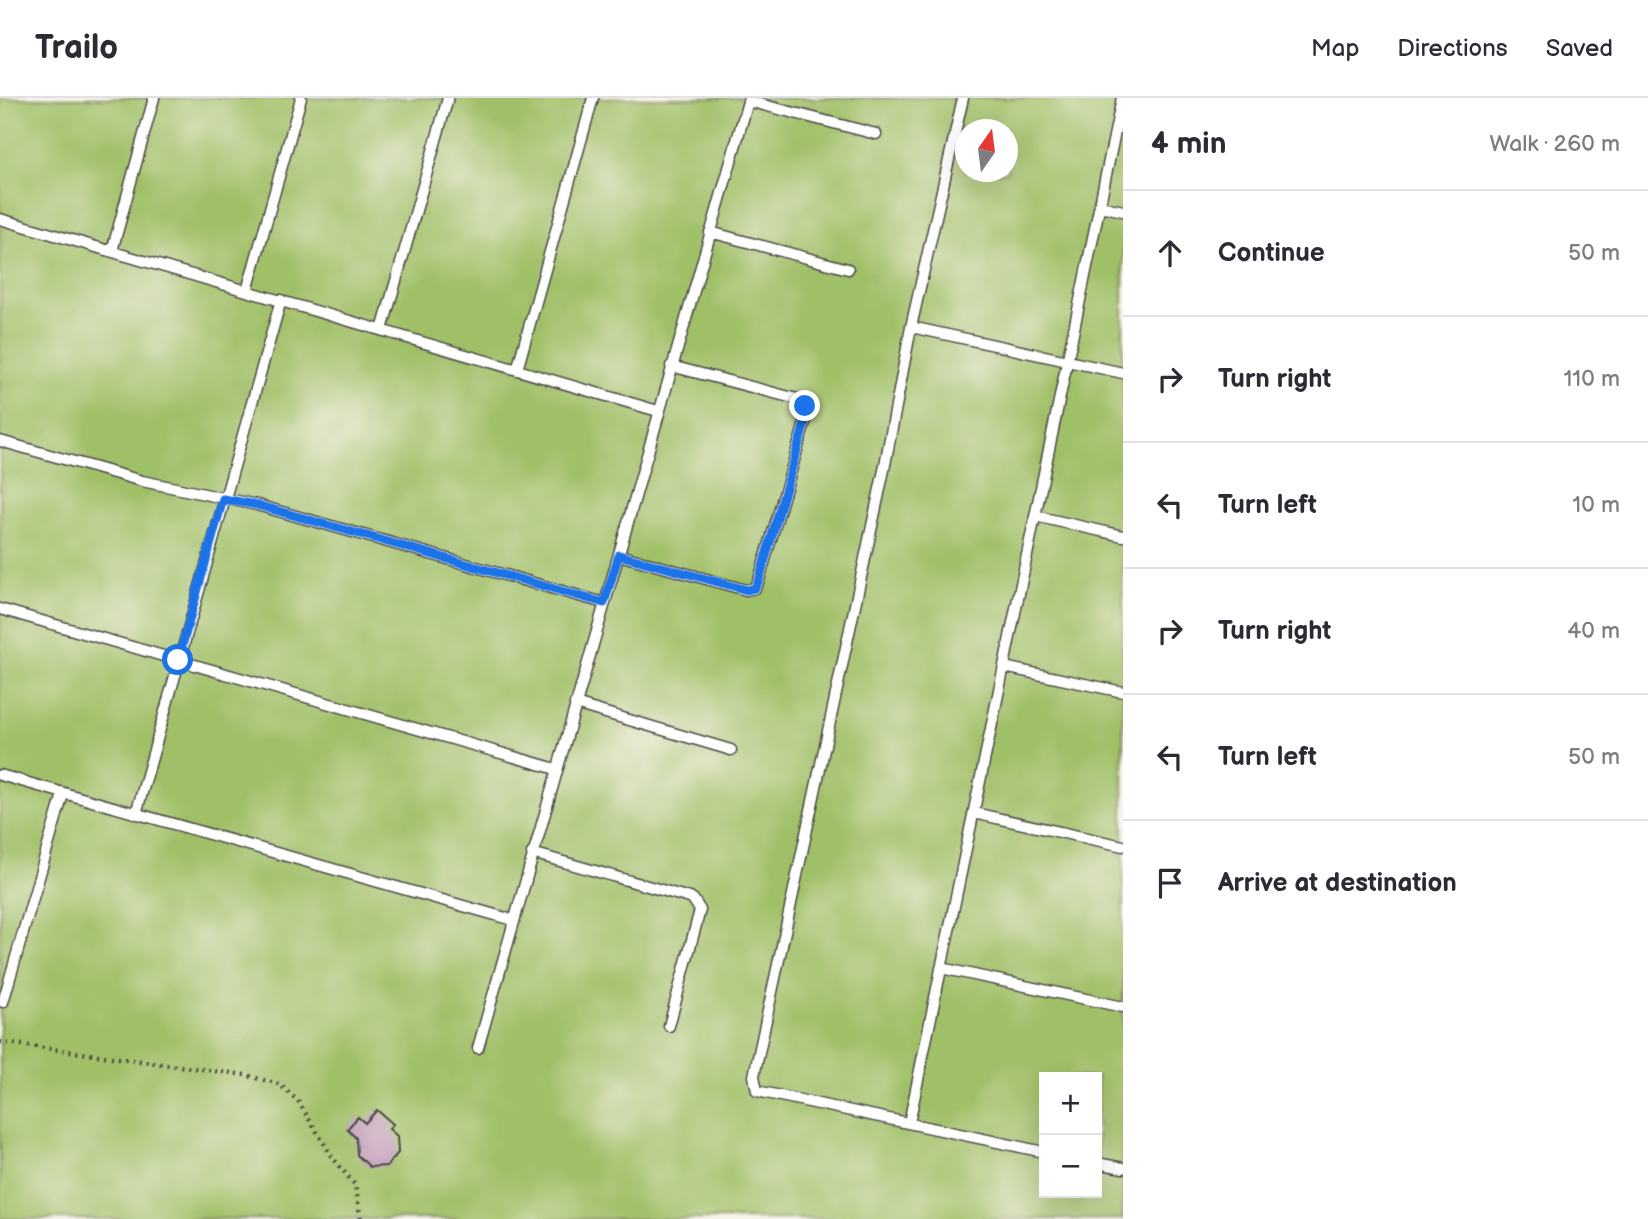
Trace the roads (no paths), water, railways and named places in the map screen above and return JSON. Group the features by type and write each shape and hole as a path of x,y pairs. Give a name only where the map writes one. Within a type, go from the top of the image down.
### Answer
{"lane":[{"path":"112,251 154,98"},
{"path":"247,291 301,98"},
{"path":"382,330 447,98"},
{"path":"517,370 593,98"},
{"path":"963,98 911,327 884,470 754,1076 757,1091 1039,1151"},
{"path":"909,1123 1122,98"},
{"path":"478,1048 749,99 876,134"},
{"path":"1100,206 1123,211"},
{"path":"0,219 658,411"},
{"path":"710,232 848,269"},
{"path":"136,814 281,300"},
{"path":"911,327 1123,373"},
{"path":"619,555 747,590 755,588 807,416 805,406 797,399 671,366"},
{"path":"0,441 142,481 257,505 604,603"},
{"path":"1035,516 1123,536"},
{"path":"0,610 556,769"},
{"path":"1004,667 1123,692"},
{"path":"575,704 731,750"},
{"path":"0,775 513,920"},
{"path":"3,1002 63,794"},
{"path":"974,813 1123,846"},
{"path":"532,853 693,898 700,910 668,1026"},
{"path":"941,968 1123,1007"},
{"path":"1102,1164 1123,1168"}]}
